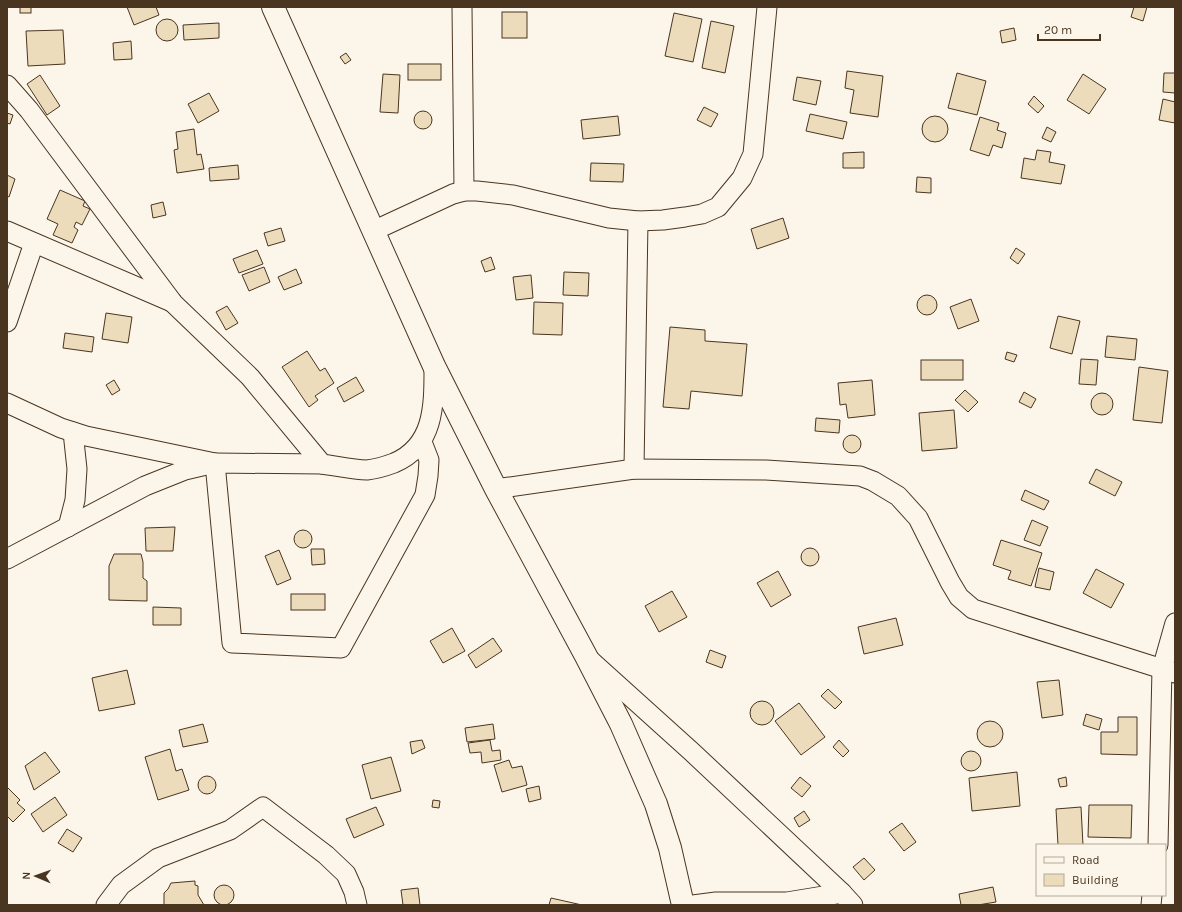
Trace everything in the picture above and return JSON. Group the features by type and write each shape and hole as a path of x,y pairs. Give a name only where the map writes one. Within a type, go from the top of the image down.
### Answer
{"street":[{"path":"273,7 434,366 496,489 621,724 656,804 670,848 683,905"},
{"path":"462,7 464,191"},
{"path":"373,231 453,194 464,191 513,195 609,218 638,221 685,217 702,214 718,208 742,178 753,154 767,7"},
{"path":"7,85 29,110 173,303 250,377 322,464"},
{"path":"634,469 638,221"},
{"path":"7,231 173,303"},
{"path":"7,322 34,243"},
{"path":"7,403 38,418 86,436 215,463 322,464 368,470 384,467 399,461 422,442 431,418 434,396 434,366"},
{"path":"68,527 74,500 77,469 73,432"},
{"path":"215,463 232,643 341,648 425,495 429,460 422,442"},
{"path":"7,559 145,486 185,470 215,463"},
{"path":"496,489 634,469 766,470 860,476 873,481 898,496 918,518 953,587 959,597 972,609 1168,671"},
{"path":"1158,844 1168,671 1175,623"},
{"path":"586,656 692,752 847,899"},
{"path":"106,905 120,885 158,858 230,830 263,807 326,855 346,874 354,892 357,905"},
{"path":"693,905 716,902 787,902 847,899"}],"building":[{"path":"20,7 31,7 31,13 20,13"},
{"path":"127,7 156,7 159,15 134,25"},
{"path":"1134,7 1147,7 1143,21 1131,17"},
{"path":"502,12 527,12 527,38 502,38"},
{"path":"674,13 702,19 693,62 665,56"},
{"path":"167,19 175,22 178,30 175,38 167,41 159,38 156,30 159,22"},
{"path":"711,21 734,26 725,73 702,68"},
{"path":"219,23 219,38 184,40 183,25"},
{"path":"1014,28 1016,40 1002,43 1000,31"},
{"path":"63,30 65,64 28,66 26,31"},
{"path":"131,41 132,59 114,60 113,43"},
{"path":"346,53 351,60 345,64 340,57"},
{"path":"408,64 441,64 441,80 408,80"},
{"path":"847,71 883,76 878,117 850,113 854,90 845,88"},
{"path":"957,73 986,81 977,115 948,108"},
{"path":"1164,73 1175,73 1175,93 1163,92"},
{"path":"383,74 400,75 398,113 380,112"},
{"path":"1083,74 1106,89 1089,114 1067,100"},
{"path":"40,75 60,106 47,115 27,84"},
{"path":"797,77 821,81 816,105 793,100"},
{"path":"209,93 219,111 198,123 188,104"},
{"path":"1034,96 1044,106 1038,113 1028,104"},
{"path":"1163,99 1175,102 1175,123 1159,120"},
{"path":"704,107 718,114 711,127 697,120"},
{"path":"419,111 427,111 432,116 430,127 427,129 419,129 414,124 414,116"},
{"path":"7,113 13,115 10,124 7,123"},
{"path":"810,114 847,122 843,139 806,131"},
{"path":"618,116 620,135 583,139 581,120"},
{"path":"935,116 944,120 948,129 944,138 935,142 926,138 922,129 926,120"},
{"path":"980,117 999,123 997,130 1006,133 1002,148 993,145 989,156 970,150"},
{"path":"1047,127 1056,132 1051,142 1042,138"},
{"path":"194,129 197,155 201,154 204,169 177,173 174,150 178,149 176,132"},
{"path":"1037,150 1051,152 1049,162 1065,165 1061,184 1021,178 1024,158 1035,160"},
{"path":"864,152 864,168 843,168 843,153"},
{"path":"591,163 624,164 623,182 590,181"},
{"path":"238,165 239,179 210,181 209,168"},
{"path":"7,175 15,179 9,197 7,196"},
{"path":"917,177 931,178 931,193 916,192"},
{"path":"60,190 85,201 83,206 90,209 82,225 76,222 74,227 78,230 72,243 53,235 58,224 47,219"},
{"path":"163,202 166,215 153,218 151,205"},
{"path":"783,218 789,238 757,249 751,229"},
{"path":"281,228 285,241 268,246 264,233"},
{"path":"1016,248 1025,254 1018,264 1010,258"},
{"path":"257,250 263,264 239,273 233,259"},
{"path":"491,257 495,269 485,272 481,261"},
{"path":"264,267 270,282 249,291 242,275"},
{"path":"296,269 302,283 284,290 278,277"},
{"path":"564,272 589,273 588,296 563,295"},
{"path":"531,275 533,298 516,300 513,277"},
{"path":"923,295 931,295 937,301 937,309 931,315 923,315 917,309 917,301"},
{"path":"971,299 979,321 958,329 950,307"},
{"path":"534,302 563,303 562,335 533,334"},
{"path":"227,306 238,323 226,330 216,312"},
{"path":"106,313 132,317 128,343 102,339"},
{"path":"1058,316 1080,321 1072,354 1050,348"},
{"path":"670,327 705,330 705,341 747,344 742,396 691,391 689,409 663,407"},
{"path":"65,333 94,337 92,352 63,348"},
{"path":"1107,336 1137,339 1135,360 1105,357"},
{"path":"307,351 320,371 325,368 334,383 315,396 318,400 309,407 282,367"},
{"path":"1007,352 1017,355 1014,362 1005,359"},
{"path":"1081,359 1098,360 1096,385 1079,384"},
{"path":"921,360 963,360 963,380 921,380"},
{"path":"1139,367 1168,371 1162,423 1133,420"},
{"path":"356,377 364,391 344,402 337,388"},
{"path":"114,380 120,390 112,395 106,385"},
{"path":"872,380 875,415 848,418 846,404 840,405 838,383"},
{"path":"965,390 978,402 968,412 955,400"},
{"path":"1024,392 1036,399 1031,408 1019,402"},
{"path":"1102,393 1110,396 1113,404 1110,412 1102,415 1094,412 1091,404 1094,396"},
{"path":"954,410 957,448 922,451 919,413"},
{"path":"816,418 840,420 839,433 815,431"},
{"path":"852,435 858,438 861,444 858,450 852,453 846,450 843,444 846,438"},
{"path":"1096,469 1122,482 1115,496 1089,483"},
{"path":"1025,490 1049,501 1044,510 1021,500"},
{"path":"1032,520 1048,527 1040,546 1024,540"},
{"path":"175,527 173,551 146,551 145,528"},
{"path":"303,530 309,533 312,539 309,545 303,548 297,545 294,539 297,533"},
{"path":"1001,540 1042,553 1031,586 1008,579 1011,571 993,565"},
{"path":"810,548 816,551 819,557 816,563 810,566 804,563 801,557 804,551"},
{"path":"311,549 324,549 325,564 312,565"},
{"path":"279,550 291,579 277,585 265,556"},
{"path":"114,554 141,554 143,562 143,578 147,581 147,601 109,600 109,566"},
{"path":"1039,568 1054,572 1050,590 1035,587"},
{"path":"1096,569 1124,584 1111,608 1083,593"},
{"path":"778,571 791,595 771,607 757,583"},
{"path":"672,591 687,617 659,632 645,606"},
{"path":"291,594 325,594 325,610 291,610"},
{"path":"153,607 181,608 181,625 153,625"},
{"path":"896,618 903,645 864,654 858,627"},
{"path":"452,628 465,651 443,663 430,641"},
{"path":"493,638 502,651 476,668 468,655"},
{"path":"710,650 726,656 722,668 706,662"},
{"path":"127,670 135,704 99,711 92,678"},
{"path":"1059,680 1063,715 1042,718 1037,682"},
{"path":"828,689 842,702 835,709 821,696"},
{"path":"762,701 771,704 774,713 771,722 762,725 753,722 750,713 753,704"},
{"path":"799,703 825,737 801,755 775,721"},
{"path":"1086,714 1102,719 1099,730 1083,725"},
{"path":"1118,717 1137,717 1137,755 1101,754 1101,732 1118,732"},
{"path":"990,721 999,725 1003,734 999,743 990,747 981,743 977,734 981,725"},
{"path":"203,724 208,742 183,747 179,730"},
{"path":"493,724 495,739 467,742 465,728"},
{"path":"422,740 425,748 412,754 410,742"},
{"path":"490,740 492,751 500,750 501,760 482,763 481,752 470,753 468,743"},
{"path":"839,740 849,751 843,757 833,747"},
{"path":"170,749 176,771 182,769 189,790 158,800 145,757"},
{"path":"971,751 978,754 981,761 978,768 971,771 964,768 961,761 964,754"},
{"path":"45,752 60,772 34,790 25,766"},
{"path":"391,757 401,791 371,799 362,765"},
{"path":"509,760 512,768 522,766 527,785 502,792 494,765"},
{"path":"1017,772 1020,806 972,811 969,778"},
{"path":"207,776 213,779 216,785 213,791 207,794 201,791 198,785 201,779"},
{"path":"800,777 811,786 802,797 791,788"},
{"path":"1066,777 1067,786 1060,787 1058,779"},
{"path":"539,786 541,799 529,802 526,789"},
{"path":"7,787 20,800 17,803 25,810 13,822 7,816"},
{"path":"55,797 67,815 43,832 31,814"},
{"path":"433,800 440,801 439,808 432,807"},
{"path":"1089,805 1132,805 1131,838 1088,837"},
{"path":"376,807 384,825 354,838 346,819"},
{"path":"1081,807 1083,844 1058,844 1056,809"},
{"path":"804,811 810,820 799,827 794,818"},
{"path":"902,823 916,842 904,851 889,832"},
{"path":"67,829 82,838 73,852 58,843"},
{"path":"864,858 875,870 864,880 853,867"},
{"path":"195,881 195,885 198,886 198,895 204,905 164,905 164,893 171,883"},
{"path":"224,885 231,888 234,895 231,902 224,905 217,902 214,895 217,888"},
{"path":"993,887 996,902 978,905 961,905 959,894"},
{"path":"418,888 420,905 403,905 401,890"},
{"path":"551,898 582,905 549,905"}]}
